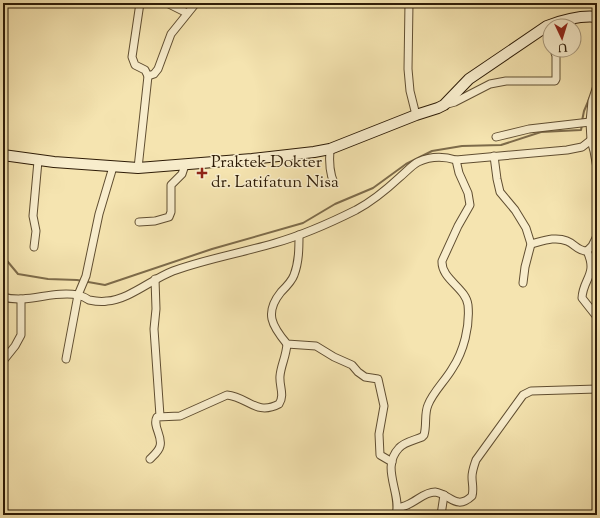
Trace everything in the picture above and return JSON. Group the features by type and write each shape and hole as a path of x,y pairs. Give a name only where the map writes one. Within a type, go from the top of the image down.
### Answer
{"main road":[{"path":"574,18 597,17"},
{"path":"3,155 38,161 138,168 185,165 314,152 330,149 416,115 430,112 444,105 469,79 542,29"}],"street":[{"path":"138,168 148,76 145,70 135,65 132,57 140,3"},
{"path":"167,3 187,13"},
{"path":"148,76 154,74 158,69 171,34 196,3"},
{"path":"408,3 408,69 410,91 416,115"},
{"path":"444,105 455,102 490,84 506,81 555,81 555,58"},
{"path":"597,86 592,101 589,123 597,168"},
{"path":"496,137 529,129 589,123"},
{"path":"3,297 10,299 21,299 59,295 78,295 91,300 107,302 121,298 155,279 195,264 275,243 299,235 356,210 381,194 417,162 434,157 445,157 456,160 577,148 587,144 591,140"},
{"path":"330,149 331,175 334,183"},
{"path":"494,156 500,192 526,228 531,244 525,267 523,283"},
{"path":"456,160 459,173 468,193 470,205 458,226 442,261 442,265 446,273 466,298 468,303 466,338 456,363 428,404 424,435 399,448 392,462 391,478 396,512 427,493 439,493 452,501 457,502 463,502 472,496 474,491 472,477 476,460 522,395 526,392 537,390 597,389"},
{"path":"34,247 36,231 33,216 38,161"},
{"path":"139,222 155,221 169,217 171,212 171,185 182,174 185,165"},
{"path":"66,359 78,295 86,276 99,214 113,167"},
{"path":"150,459 161,445 155,422 156,417 180,416 227,395 265,409 279,404 282,400 280,376 286,353 286,344 275,330 272,320 272,311 273,304 277,297 294,276 299,256 299,235"},
{"path":"531,244 552,239 567,241 577,249 587,250 592,246 597,236"},
{"path":"587,250 591,261 591,272 582,293 582,298 597,317"},
{"path":"155,279 156,309 154,329 160,416"},
{"path":"3,361 15,346 21,335 21,299"},
{"path":"286,344 316,346 334,357 352,365 365,377 378,379 384,406 379,434 380,455 392,462"},
{"path":"441,515 444,495"}],"waterway":[{"path":"594,85 597,78"},
{"path":"582,121 584,111 590,97"},
{"path":"3,256 18,274 48,279 77,280 105,285 212,249 303,223 335,204 373,188 406,164 432,151 462,146 501,145 541,132 581,130 582,125"}],"place":[{"name":"Praktek Dokter dr. Latifatun Nisa","path":"202,173"}]}
